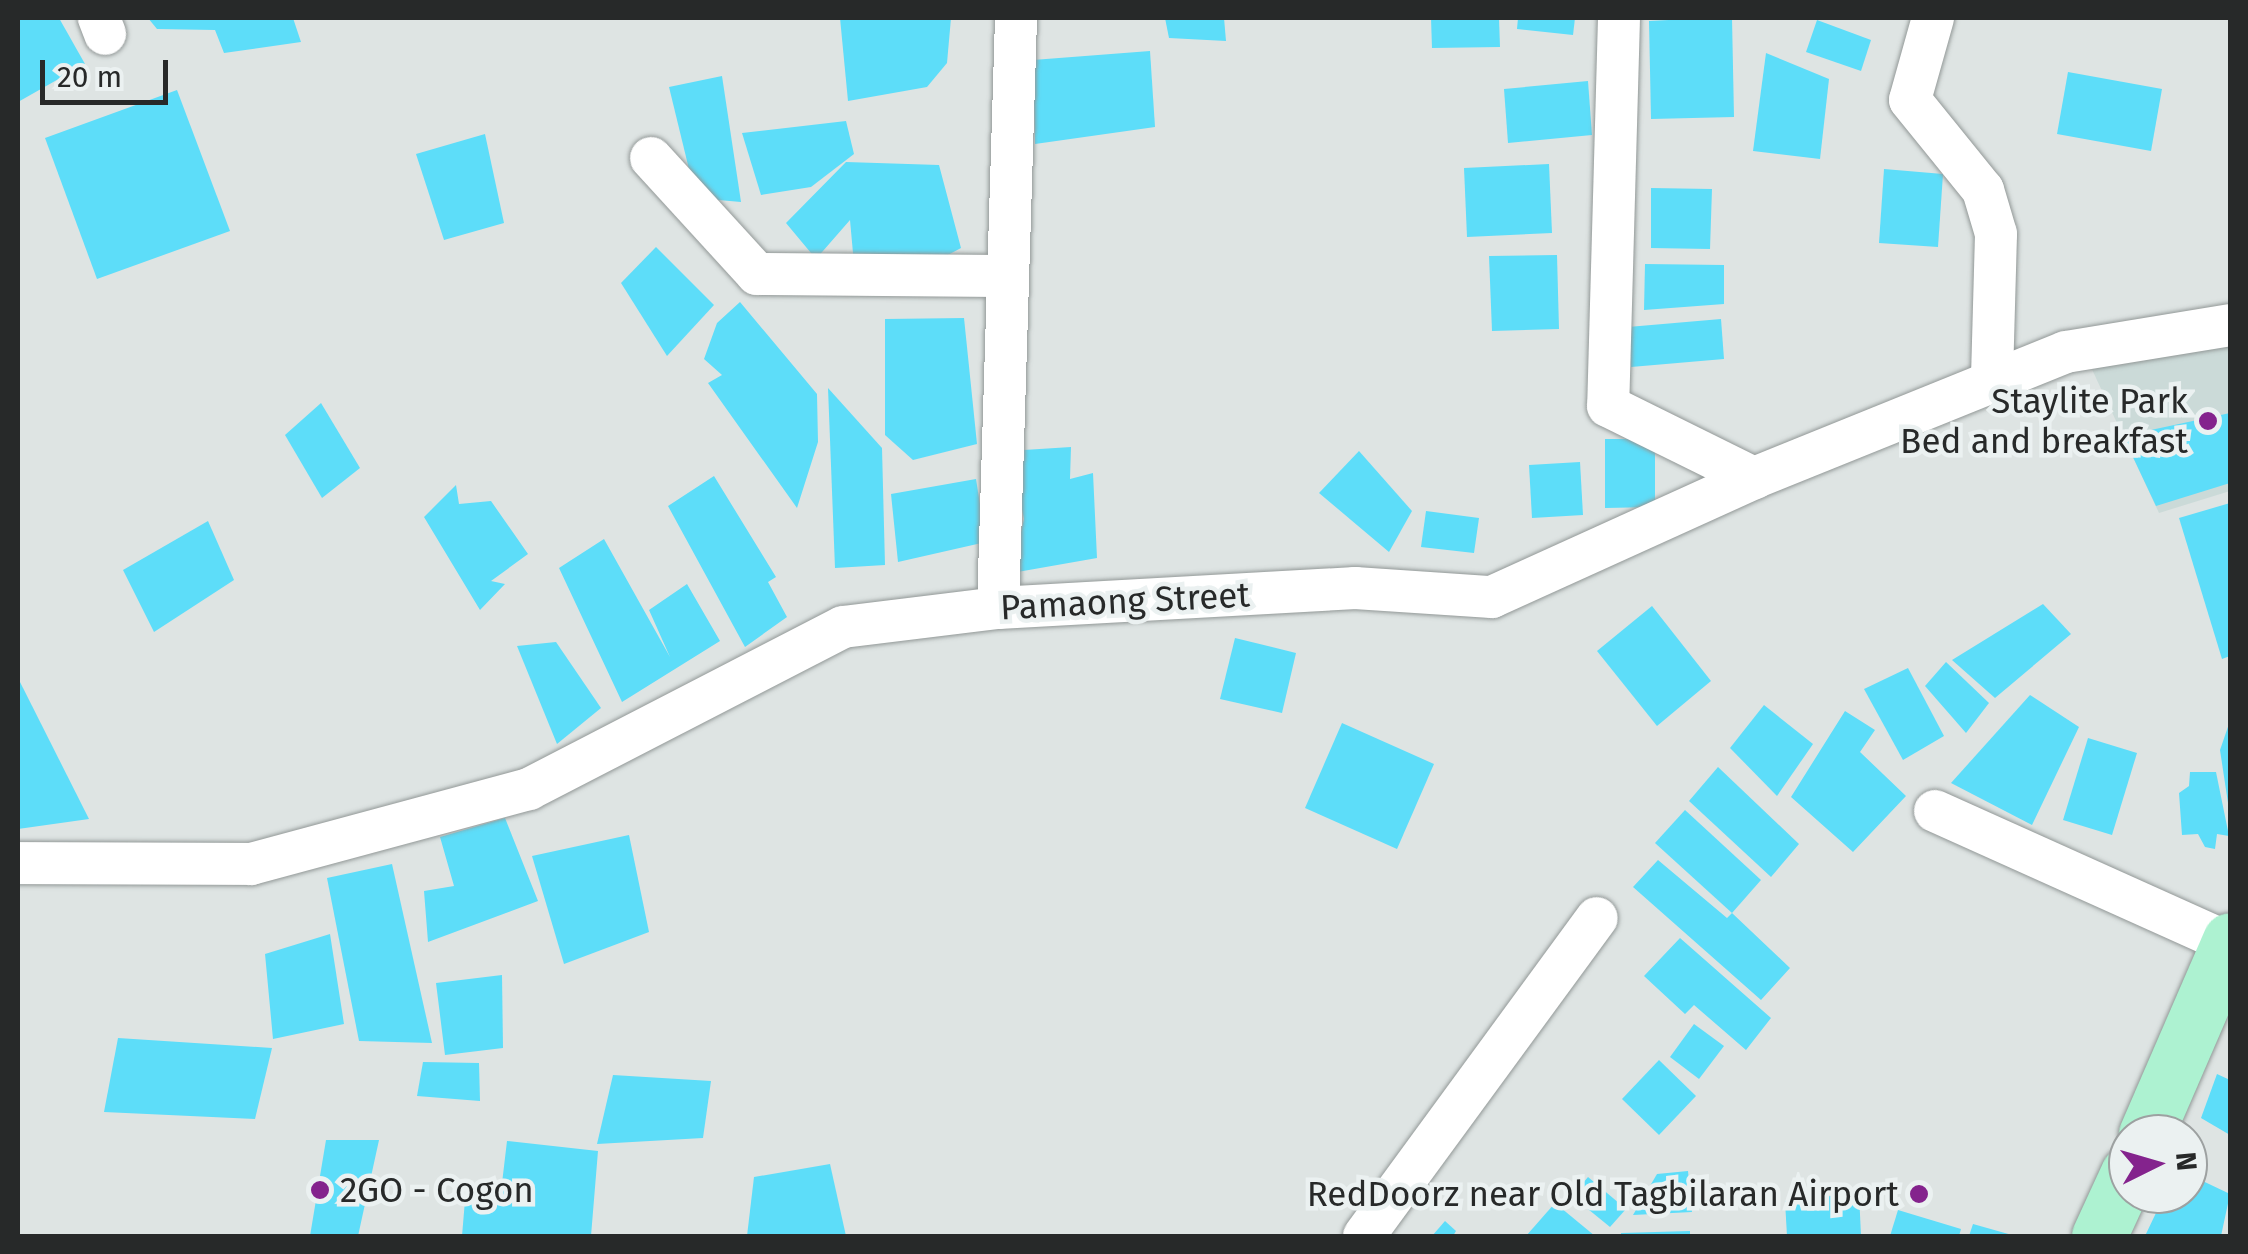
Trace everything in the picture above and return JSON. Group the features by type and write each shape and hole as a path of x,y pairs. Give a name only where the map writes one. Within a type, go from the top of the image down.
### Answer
{"main road":[{"path":"2155,1114 2230,942"}],"street":[{"path":"998,608 1016,18"},
{"path":"1619,18 1608,406 1754,478"},
{"path":"1934,18 1910,100 1983,190 1996,234 1992,381"},
{"path":"651,158 757,274 1008,276"},
{"name":"Pamaong Street","path":"18,863 251,864 529,789 843,627 998,608 1354,588 1492,597 1754,478 2066,352 2230,325"},
{"path":"1934,811 2230,942"},
{"path":"1364,1236 1597,918"}],"shaded area":[{"path":"2230,340 2230,491 2159,513 2089,363"}],"building":[{"path":"18,18 59,18 85,64 18,102"},
{"path":"148,18 293,18 301,42 224,53 215,30 157,29"},
{"path":"840,18 951,18 947,63 927,87 848,101"},
{"path":"1165,18 1224,18 1226,41 1169,38"},
{"path":"1431,18 1499,18 1500,47 1432,48"},
{"path":"1518,18 1575,18 1573,35 1517,29"},
{"path":"1732,18 1734,117 1651,119 1649,21"},
{"path":"1817,20 1871,40 1861,71 1806,52"},
{"path":"1150,51 1155,127 1035,144 1033,60"},
{"path":"1766,53 1829,79 1820,159 1753,151"},
{"path":"2068,72 2162,89 2151,151 2057,134"},
{"path":"722,76 741,202 696,198 669,87"},
{"path":"1588,81 1592,135 1508,143 1504,89"},
{"path":"177,90 230,231 97,279 45,138"},
{"path":"846,121 854,154 811,187 761,195 742,133"},
{"path":"485,134 504,223 444,240 416,154"},
{"path":"846,162 939,165 961,248 929,265 854,264 850,220 816,259 786,223"},
{"path":"1549,164 1552,233 1467,237 1464,168"},
{"path":"1884,169 1943,174 1938,247 1879,243"},
{"path":"1651,188 1712,189 1710,249 1651,248"},
{"path":"656,247 714,305 667,356 621,283"},
{"path":"1557,255 1559,329 1492,331 1489,256"},
{"path":"1645,264 1724,265 1724,304 1644,310"},
{"path":"740,302 817,394 818,442 797,508 708,383 722,375 704,359 717,323"},
{"path":"964,318 977,444 913,460 885,435 885,319"},
{"path":"1721,319 1724,359 1631,367 1628,327"},
{"path":"828,388 882,448 885,565 835,568"},
{"path":"321,403 360,468 322,498 285,435"},
{"path":"2230,413 2230,483 2156,506 2123,436"},
{"path":"1605,439 1655,439 1655,507 1605,508"},
{"path":"1071,447 1070,479 1093,473 1097,558 1012,573 1024,519 1010,451"},
{"path":"1359,451 1412,511 1389,552 1319,493"},
{"path":"1580,462 1583,515 1532,518 1529,465"},
{"path":"714,476 776,577 768,582 787,617 745,647 668,506"},
{"path":"976,479 986,542 898,562 891,494"},
{"path":"456,485 459,504 491,501 528,554 491,581 505,584 480,610 424,517"},
{"path":"2230,503 2230,656 2222,659 2179,518"},
{"path":"1426,511 1479,518 1474,553 1421,547"},
{"path":"208,521 234,580 154,632 123,570"},
{"path":"604,539 670,657 649,610 687,584 720,641 622,702 559,568"},
{"path":"2043,604 2071,634 1995,698 1952,660"},
{"path":"1652,606 1711,681 1657,726 1597,651"},
{"path":"1235,638 1296,653 1282,713 1220,699"},
{"path":"556,642 601,708 557,744 517,646"},
{"path":"1946,662 1989,703 1966,733 1925,686"},
{"path":"1908,668 1944,736 1903,760 1864,689"},
{"path":"18,678 89,819 18,829"},
{"path":"2030,695 2079,727 2032,825 1951,783"},
{"path":"1764,705 1813,744 1777,796 1730,748"},
{"path":"1845,711 1875,730 1860,752 1906,796 1853,852 1791,797"},
{"path":"2230,721 2230,802 2228,803 2220,750"},
{"path":"1342,723 1434,764 1397,849 1305,808"},
{"path":"2088,738 2137,753 2112,835 2063,820"},
{"path":"1718,767 1799,844 1771,877 1689,801"},
{"path":"2190,772 2216,772 2229,836 2217,834 2215,849 2205,847 2198,834 2182,835 2179,793 2189,786"},
{"path":"1685,810 1761,880 1732,913 1655,843"},
{"path":"505,818 538,901 428,942 424,891 454,886 440,837"},
{"path":"629,835 649,932 564,964 532,856"},
{"path":"1658,860 1727,918 1732,913 1790,968 1761,1000 1633,887"},
{"path":"392,864 432,1043 359,1041 327,878"},
{"path":"330,934 344,1024 273,1039 265,954"},
{"path":"1680,938 1771,1018 1746,1050 1694,1005 1685,1014 1644,976"},
{"path":"502,975 503,1048 445,1055 436,983"},
{"path":"1694,1024 1724,1046 1699,1079 1670,1057"},
{"path":"118,1038 272,1048 255,1119 104,1112"},
{"path":"1659,1060 1696,1096 1659,1135 1622,1099"},
{"path":"423,1062 479,1063 480,1101 417,1096"},
{"path":"2217,1074 2230,1080 2230,1135 2208,1122 2208,1114 2202,1114"},
{"path":"613,1075 711,1081 703,1138 597,1144"},
{"path":"326,1140 379,1140 358,1236 310,1236"},
{"path":"507,1141 598,1151 591,1236 462,1236 465,1200 500,1200"},
{"path":"830,1164 846,1236 747,1236 754,1177"},
{"path":"1688,1171 1692,1212 1633,1215 1657,1174"},
{"path":"1588,1177 1626,1209 1610,1227 1572,1196"},
{"path":"2208,1184 2230,1194 2221,1236 2145,1236 2155,1214 2208,1214"},
{"path":"1859,1193 1861,1236 1787,1236 1785,1201"},
{"path":"1555,1203 1595,1236 1526,1236"},
{"path":"1898,1210 1961,1229 1959,1236 1890,1236"},
{"path":"1445,1221 1456,1231 1453,1236 1432,1236"},
{"path":"1973,1224 2012,1235 1969,1236"},
{"path":"1690,1231 1690,1236 1621,1236 1621,1233"}],"place":[{"name":"Staylite Park Bed and breakfast","path":"2208,421"},
{"name":"2GO - Cogon","path":"320,1190"},
{"name":"RedDoorz near Old Tagbilaran Airport","path":"1919,1194"}]}
